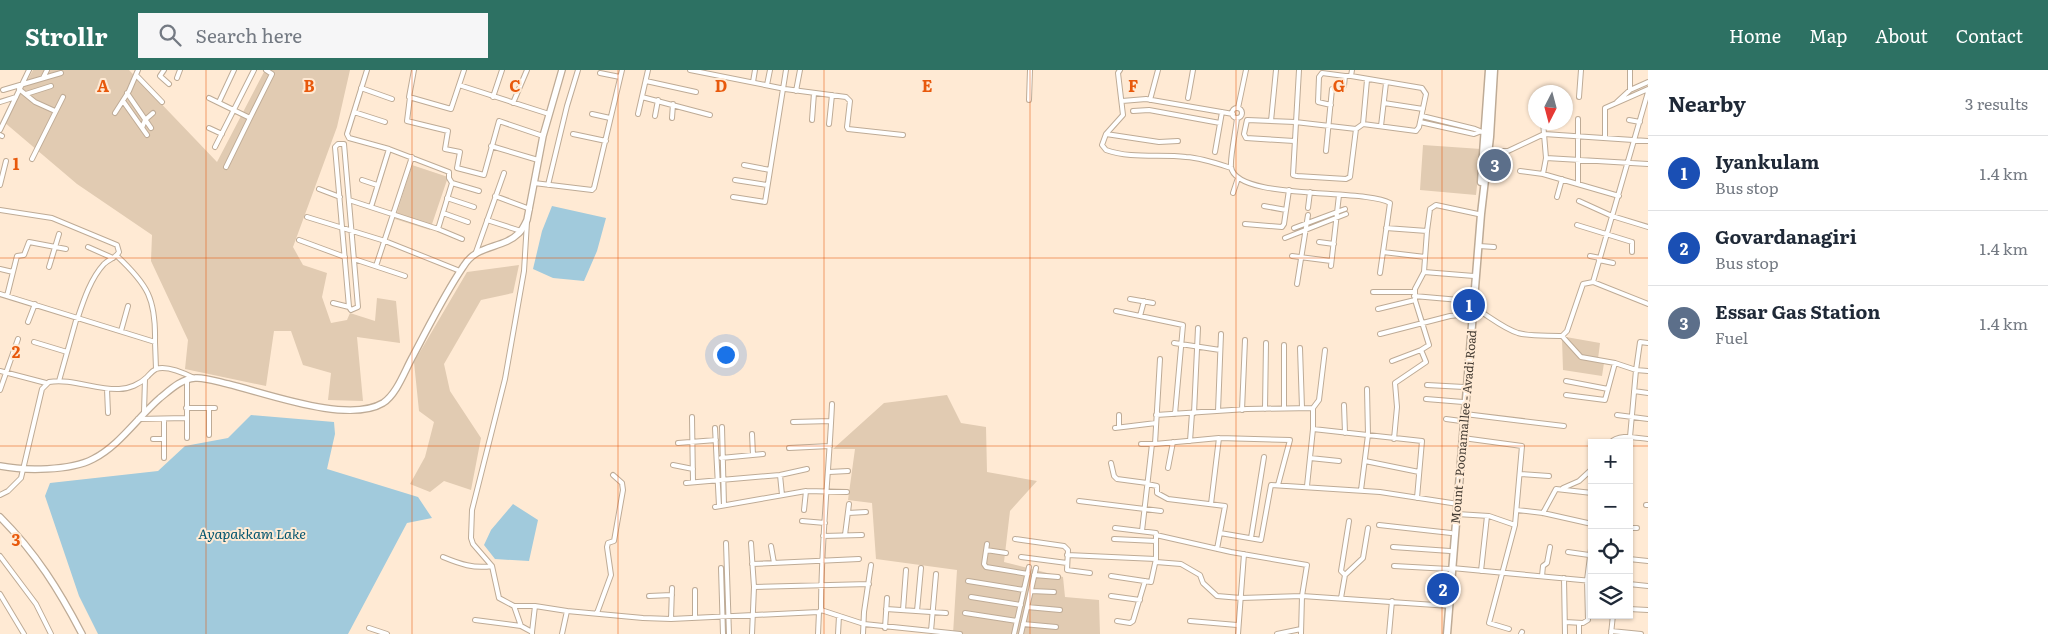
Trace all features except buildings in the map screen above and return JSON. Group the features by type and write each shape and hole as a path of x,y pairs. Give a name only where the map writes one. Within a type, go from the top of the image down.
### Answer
{"main road":[{"path":"0,466 24,468 72,466 94,459 174,386 194,378 222,382 323,408 360,410 374,407 388,398 397,386 460,271 468,260 476,252 509,240 521,231 527,220 543,136 562,70"},
{"name":"Mount - Poonamallee - Avadi Road","path":"1445,634 1451,533 1456,504 1465,414 1478,214 1486,151 1482,132 1489,70"},
{"name":"Mount - Poonamallee - Avadi Road","path":"1450,569 1457,514 1461,421 1470,314 1479,246 1494,70"},
{"path":"0,517 26,544 46,572 82,634"}],"street":[{"path":"0,130 27,70"},
{"path":"43,78 46,70"},
{"path":"116,113 138,70"},
{"path":"164,70 160,76 169,84"},
{"path":"177,78 180,70"},
{"path":"219,102 234,70"},
{"path":"215,147 254,70"},
{"path":"226,167 273,72 266,70"},
{"path":"367,70 347,134 349,138 389,149 449,172 449,178 452,183 479,191"},
{"path":"414,70 407,122 448,131 446,149 460,152 457,168 484,175 499,121 543,136"},
{"path":"410,97 451,109 464,70"},
{"path":"493,96 502,70"},
{"path":"514,103 527,70"},
{"path":"548,185 567,106 578,70"},
{"path":"534,183 592,190 596,183 622,70"},
{"path":"638,114 648,70"},
{"path":"690,70 704,71 782,89 846,97 850,101 848,129 903,135"},
{"path":"753,82 755,70"},
{"path":"768,85 770,70"},
{"path":"732,197 765,202 786,70"},
{"path":"796,90 800,70"},
{"path":"1029,100 1030,70"},
{"path":"1120,70 1118,73 1123,115 1106,134 1102,145 1106,150 1142,156 1187,156 1231,168 1238,178 1263,187 1388,201 1390,206 1380,273"},
{"path":"1150,100 1158,70"},
{"path":"1188,98 1193,70"},
{"path":"1233,114 1234,110 1238,108 1246,70"},
{"path":"1271,121 1276,70"},
{"path":"1299,70 1293,175 1346,179 1350,177 1356,129"},
{"path":"1351,76 1352,70"},
{"path":"1579,96 1581,70"},
{"path":"1630,70 1630,97"},
{"path":"600,72 620,77"},
{"path":"3,90 20,87 61,73"},
{"path":"1294,141 1246,138 1244,134 1247,120 1295,122 1356,129 1363,124 1416,131 1422,116 1426,94 1422,88 1322,73 1319,77 1318,102 1331,105"},
{"path":"136,75 162,102"},
{"path":"1326,151 1332,89 1344,86 1345,76"},
{"path":"1363,124 1367,80"},
{"path":"646,81 696,92"},
{"path":"1613,105 1630,90 1648,82"},
{"path":"1381,126 1386,83"},
{"path":"459,85 549,114"},
{"path":"26,94 51,86"},
{"path":"20,87 36,102 55,111"},
{"path":"361,88 392,99"},
{"path":"1605,137 1605,108 1648,91"},
{"path":"1593,282 1648,91"},
{"path":"127,93 151,128"},
{"path":"812,120 814,93"},
{"path":"829,124 832,95"},
{"path":"32,159 64,96"},
{"path":"0,102 16,97"},
{"path":"642,97 710,115"},
{"path":"209,98 250,118"},
{"path":"123,100 147,135"},
{"path":"655,116 658,100"},
{"path":"1122,100 1150,100 1233,114 1237,118"},
{"path":"1384,103 1423,110"},
{"path":"672,118 673,104"},
{"path":"1231,168 1237,118 1242,113 1238,108"},
{"path":"134,116 138,109"},
{"path":"1133,111 1149,110 1220,123"},
{"path":"354,112 385,122"},
{"path":"1215,152 1222,112"},
{"path":"142,128 145,120 153,113"},
{"path":"592,114 610,118"},
{"path":"1422,116 1482,132"},
{"path":"1578,119 1576,136 1578,182"},
{"path":"1628,120 1640,122"},
{"path":"1420,122 1474,134 1482,132"},
{"path":"209,128 222,134"},
{"path":"1543,174 1546,158 1544,130"},
{"path":"574,134 606,141"},
{"path":"1106,134 1159,142 1178,141"},
{"path":"1486,151 1508,151 1544,134 1648,141"},
{"path":"333,303 349,307 351,310 358,307 344,144 338,144 335,147 344,229 349,307"},
{"path":"491,146 538,160"},
{"path":"371,207 389,149"},
{"path":"376,266 412,157"},
{"path":"1546,158 1648,164"},
{"path":"0,185 6,161"},
{"path":"744,165 770,170"},
{"path":"1520,171 1578,182 1619,196"},
{"path":"476,252 504,173"},
{"path":"1234,193 1238,178"},
{"path":"1557,197 1562,178"},
{"path":"362,180 378,185"},
{"path":"735,180 767,185"},
{"path":"438,229 452,183"},
{"path":"319,190 340,197"},
{"path":"1245,224 1282,227 1289,190"},
{"path":"1308,208 1310,192"},
{"path":"1292,256 1331,264 1339,195"},
{"path":"495,196 530,209"},
{"path":"447,198 474,207"},
{"path":"349,200 462,238"},
{"path":"1580,202 1612,216 1648,227"},
{"path":"1264,206 1286,210"},
{"path":"1392,361 1421,350 1429,344 1414,296 1424,272 1432,206 1478,214"},
{"path":"1294,228 1345,209"},
{"path":"0,210 52,218 118,245 119,252 104,265 96,276 78,317 59,381"},
{"path":"442,213 468,222"},
{"path":"1285,238 1346,214"},
{"path":"1298,284 1308,215"},
{"path":"308,217 385,241 460,271"},
{"path":"487,220 521,231"},
{"path":"527,220 524,271 505,379 472,510 473,544 492,566 499,598 514,606 535,606 643,618 671,619 820,611 885,628 920,633 931,631 960,634"},
{"path":"1577,225 1632,241 1632,252"},
{"path":"1386,228 1428,231"},
{"path":"49,267 59,234"},
{"path":"299,240 346,257"},
{"path":"7,296 17,256 24,255 29,242 66,249"},
{"path":"1319,242 1334,244"},
{"path":"1479,246 1494,247"},
{"path":"88,247 115,257 144,284 156,317 156,369"},
{"path":"1383,252 1426,257"},
{"path":"1590,256 1613,263"},
{"path":"354,259 405,276"},
{"path":"0,269 13,272"},
{"path":"1424,272 1474,276"},
{"path":"1562,336 1566,331 1582,284 1593,282 1648,304"},
{"path":"1374,292 1472,305 1498,323 1518,333 1562,336 1581,357 1648,371"},
{"path":"0,295 78,317 155,342"},
{"path":"1378,309 1414,296"},
{"path":"1130,298 1153,303"},
{"path":"1140,316 1144,301"},
{"path":"28,322 35,304"},
{"path":"122,331 128,306"},
{"path":"1116,311 1183,325 1175,414"},
{"path":"1380,334 1422,323 1470,314"},
{"path":"1190,441 1198,328"},
{"path":"1218,411 1221,334"},
{"path":"0,390 18,339"},
{"path":"1242,410 1245,340"},
{"path":"34,342 67,352"},
{"path":"1630,438 1640,342 1648,343"},
{"path":"1174,343 1220,350"},
{"path":"1265,409 1266,343"},
{"path":"1284,345 1284,408"},
{"path":"1300,348 1302,408"},
{"path":"1307,486 1313,429 1313,408 1318,400 1325,350"},
{"path":"1394,439 1397,407 1394,383 1426,362 1421,350"},
{"path":"1142,531 1154,444 1160,358"},
{"path":"1566,395 1605,400 1615,364"},
{"path":"0,371 46,384 59,381 107,389 127,388 145,379 156,369 175,371 194,378"},
{"path":"144,412 145,379"},
{"path":"187,380 187,438"},
{"path":"1566,381 1608,388"},
{"path":"0,495 16,484 21,478 40,394 46,384"},
{"path":"1427,385 1464,387"},
{"path":"107,389 108,413"},
{"path":"1361,490 1368,435 1367,389"},
{"path":"1634,391 1648,393"},
{"path":"1426,399 1463,402"},
{"path":"818,634 821,560 828,491 832,404"},
{"path":"1344,405 1345,433"},
{"path":"186,408 215,408"},
{"path":"209,408 209,435"},
{"path":"1156,416 1218,411 1313,408"},
{"path":"1465,414 1564,426"},
{"path":"1119,415 1117,427 1156,423"},
{"path":"1617,415 1648,419"},
{"path":"692,417 693,482"},
{"path":"138,419 186,418"},
{"path":"164,419 164,458"},
{"path":"1446,419 1461,421"},
{"path":"794,422 831,421"},
{"path":"722,427 724,505"},
{"path":"715,428 718,480 717,507 806,491 847,492"},
{"path":"1313,429 1422,441 1417,498"},
{"path":"752,434 753,455"},
{"path":"1615,439 1620,437 1648,439"},
{"path":"1211,504 1219,438"},
{"path":"1141,444 1219,438 1290,440 1278,485"},
{"path":"1463,438 1520,444 1523,448 1515,525 1489,623 1509,630"},
{"path":"153,439 164,439"},
{"path":"678,442 716,440"},
{"path":"1168,468 1173,442"},
{"path":"789,448 830,446"},
{"path":"717,458 763,454"},
{"path":"1250,538 1264,457"},
{"path":"1310,458 1339,461"},
{"path":"1365,461 1419,472"},
{"path":"1111,463 1114,476 1117,479 1157,486 1157,493 1168,498 1225,506 1217,549"},
{"path":"673,465 692,470"},
{"path":"686,483 780,475 808,469"},
{"path":"829,472 848,471"},
{"path":"1543,513 1554,491 1579,481 1588,473"},
{"path":"1521,474 1549,476"},
{"path":"780,475 782,495"},
{"path":"597,613 611,575 608,543 614,541 623,494 622,484 613,476"},
{"path":"1220,533 1261,540 1271,485 1361,490 1456,504"},
{"path":"1562,489 1588,492"},
{"path":"804,510 806,491"},
{"path":"1079,501 1160,511"},
{"path":"845,535 849,504"},
{"path":"1517,510 1543,513 1588,523"},
{"path":"848,513 866,512"},
{"path":"1457,514 1488,516 1515,525"},
{"path":"1481,571 1488,516"},
{"path":"802,521 825,523"},
{"path":"1346,575 1341,571 1349,521"},
{"path":"1379,524 1451,533"},
{"path":"1114,528 1156,533 1156,535 1217,549 1307,564 1302,596 1301,632 1277,634"},
{"path":"1341,598 1346,575 1363,558 1368,528"},
{"path":"824,536 862,535"},
{"path":"1111,576 1151,582 1156,560 1156,535"},
{"path":"1015,539 1064,546 1068,550 1068,570 1090,573"},
{"path":"1114,539 1156,541"},
{"path":"726,543 729,634"},
{"path":"751,543 754,587 752,634"},
{"path":"987,544 984,564 986,567 1028,574"},
{"path":"771,546 774,563"},
{"path":"1393,547 1450,551"},
{"path":"1542,576 1543,566 1547,563 1550,547"},
{"path":"986,550 1006,553"},
{"path":"1568,552 1588,555"},
{"path":"1238,634 1237,625 1244,554"},
{"path":"1067,555 1156,560 1181,564 1200,575 1203,583 1217,596 1241,598 1302,596 1448,605"},
{"path":"0,556 36,604 51,633 45,634"},
{"path":"443,557 471,567 492,566"},
{"path":"1022,557 1067,563"},
{"path":"752,564 859,559"},
{"path":"1633,559 1648,561"},
{"path":"863,634 871,565"},
{"path":"1394,566 1588,580"},
{"path":"1014,634 1029,567"},
{"path":"721,568 723,634"},
{"path":"918,611 921,568"},
{"path":"1021,634 1036,568"},
{"path":"903,610 906,570"},
{"path":"931,631 936,574"},
{"path":"1034,575 1058,578"},
{"path":"1564,578 1565,634"},
{"path":"968,581 1024,590"},
{"path":"1117,621 1132,622 1145,581"},
{"path":"754,587 868,584"},
{"path":"1633,584 1648,586"},
{"path":"671,619 672,588"},
{"path":"694,590 695,618"},
{"path":"1031,591 1054,592"},
{"path":"0,594 24,634"},
{"path":"649,596 672,595"},
{"path":"1111,596 1140,600"},
{"path":"970,597 1021,606"},
{"path":"885,628 887,598"},
{"path":"1389,634 1392,601"},
{"path":"514,606 521,626"},
{"path":"475,620 521,626 532,633 535,606"},
{"path":"1027,606 1060,610"},
{"path":"886,609 946,614"},
{"path":"1633,609 1648,610"},
{"path":"562,634 568,611"},
{"path":"965,613 1017,622"},
{"path":"838,634 839,616"},
{"path":"1564,622 1583,623 1588,619"},
{"path":"1613,619 1611,633 1641,634"},
{"path":"1190,621 1237,625"},
{"path":"1579,622 1579,634"},
{"path":"1023,624 1056,627"},
{"path":"369,628 387,634"}],"shaded area":[{"path":"33,70 129,70 217,162 265,70 350,70 337,127 293,247 303,265 327,273 322,297 331,323 347,320 350,313 375,321 377,298 396,301 400,343 357,337 363,401 328,400 331,373 303,365 291,331 274,331 266,386 185,369 188,340 151,261 152,235 77,184 4,122"},
{"path":"1423,145 1481,149 1476,195 1420,190"},
{"path":"412,165 448,177 430,230 395,219"},
{"path":"519,265 513,293 481,300 444,364 450,391 481,438 471,490 444,481 430,492 410,484 425,457 434,422 419,411 414,362 467,272"},
{"path":"1566,337 1600,343 1598,359 1580,354"},
{"path":"1562,338 1580,359 1604,363 1602,376 1563,370"},
{"path":"947,395 961,423 986,427 987,472 1037,481 1010,511 1004,562 1063,577 1065,597 1099,600 1100,634 953,634 957,570 876,559 872,503 848,500 855,449 833,449 884,403"}],"water":[{"path":"552,206 606,218 597,251 584,281 553,278 533,269 542,231"},
{"name":"Ayapakkam Lake","path":"251,415 334,422 335,434 327,469 418,497 432,518 407,523 348,634 98,634 79,596 45,496 50,483 158,471 185,446 228,438"},
{"path":"513,504 538,520 529,561 495,559 484,545 491,530"}],"place":[{"name":"Essar Gas Station","path":"1495,165"},
{"name":"Iyankulam","path":"1469,305"},
{"name":"Govardanagiri","path":"1443,589"}]}
